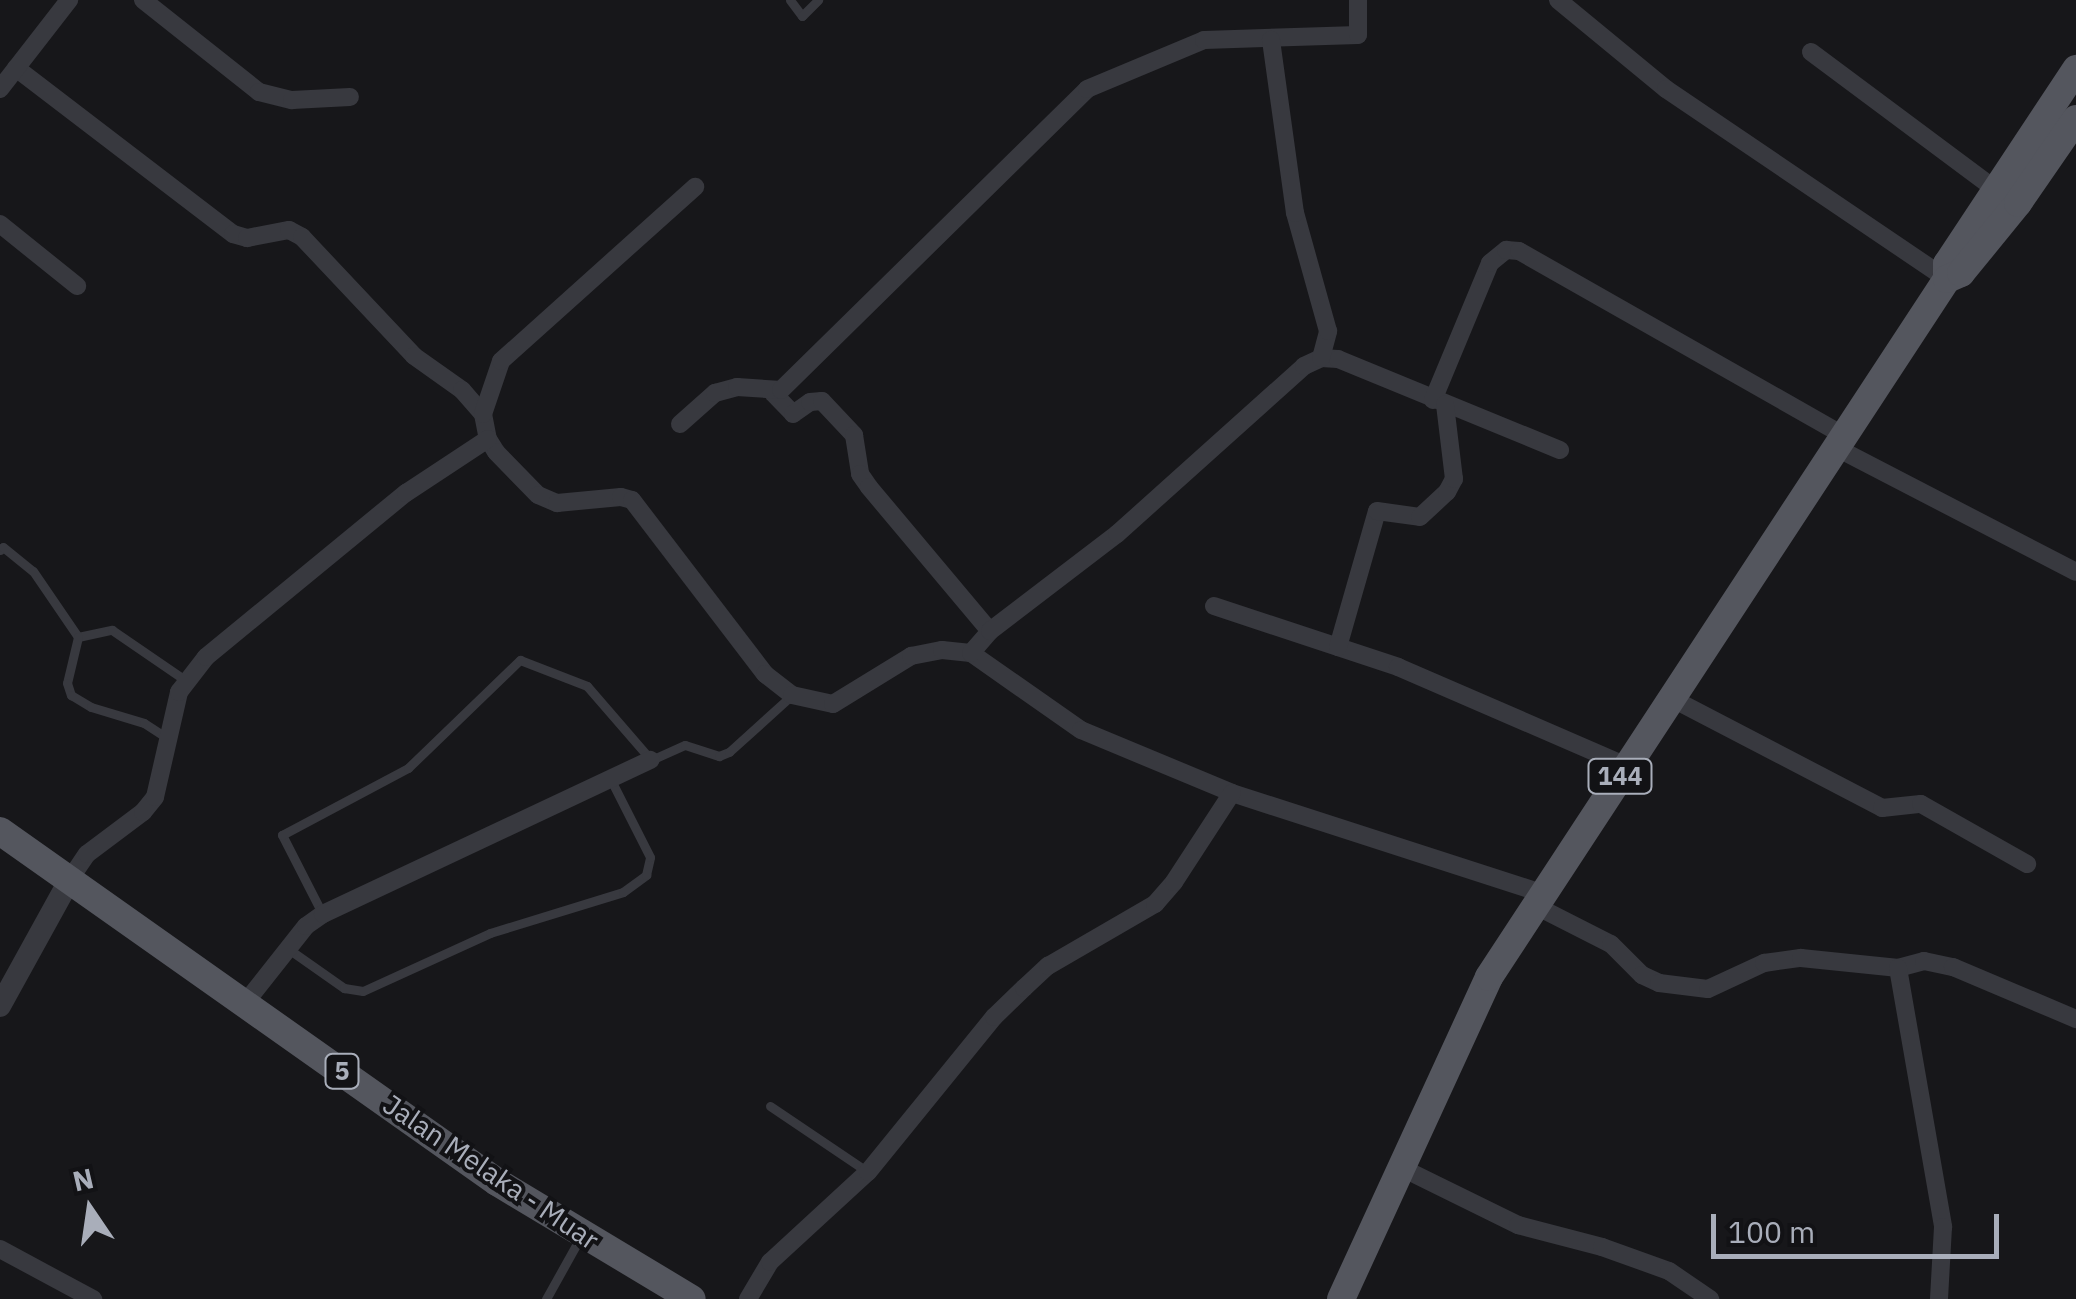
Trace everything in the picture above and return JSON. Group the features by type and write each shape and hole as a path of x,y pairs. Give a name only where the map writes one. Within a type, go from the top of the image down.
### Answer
{"main road":[{"name":"144","path":"1340,1299 1474,1006 1538,899 1673,700 1947,278 1947,264 2076,70"},
{"name":"144","path":"1947,278 1961,273 2018,203 2076,118"},
{"name":"Jalan Melaka - Muar","path":"0,832 497,1182 692,1299"}],"street":[{"path":"0,88 70,0"},
{"path":"143,0 260,92 309,100 350,97"},
{"path":"773,393 799,375 1087,90 1204,40 1358,35 1358,0"},
{"path":"1558,0 1666,89 1947,278"},
{"path":"1271,40 1295,213 1328,331 1321,358"},
{"path":"1811,52 1996,190"},
{"path":"16,68 232,234 247,238 289,230 302,237 398,340 462,390 483,414 488,439 522,481 548,499 575,504 621,497 632,500 765,674 792,695 833,704 912,656 942,650 971,653 1081,730 1232,794 1538,899 1611,944 1642,975 1659,983 1708,989 1764,963 1802,958 1898,968 1924,962 1953,967 2076,1019"},
{"path":"483,414 501,361 695,187"},
{"path":"0,224 77,286"},
{"path":"1338,646 1377,512 1420,517 1448,492 1454,479 1439,402 1490,263 1506,250 1519,251 1839,441 2076,572"},
{"path":"971,653 990,632 1084,562 1304,366 1321,358 1338,359 1560,450"},
{"path":"680,424 715,394 737,387 773,393 793,414 810,402 822,401 854,436 860,474 869,487 990,632"},
{"path":"0,1006 87,854 143,812 155,797 185,680 206,658 406,493 488,439"},
{"path":"1214,606 1338,646 1488,703 1627,766"},
{"path":"1673,700 1882,808 1921,804 2027,864"},
{"path":"244,1002 287,948 322,914 651,760"},
{"path":"748,1299 785,1245 868,1172 994,1018 1024,988 1048,966 1155,904 1232,794"},
{"path":"1898,968 1943,1227 1939,1299"},
{"path":"1398,1166 1532,1230 1602,1247 1670,1272 1710,1299"},
{"path":"0,1248 93,1299"}],"lane":[{"path":"790,0 802,16 818,0"},
{"path":"0,550 3,547 32,570 78,637 66,684 71,695 91,707 144,723 169,740"},
{"path":"78,637 112,630 185,680"},
{"path":"322,914 282,835 408,768 520,660 588,686 651,760 685,745 718,756 729,752 792,695"},
{"path":"287,948 344,988 363,992 490,933 586,907 622,892 646,874 650,857 610,779"},
{"path":"770,1106 868,1172"},
{"path":"546,1299 582,1235"}]}
